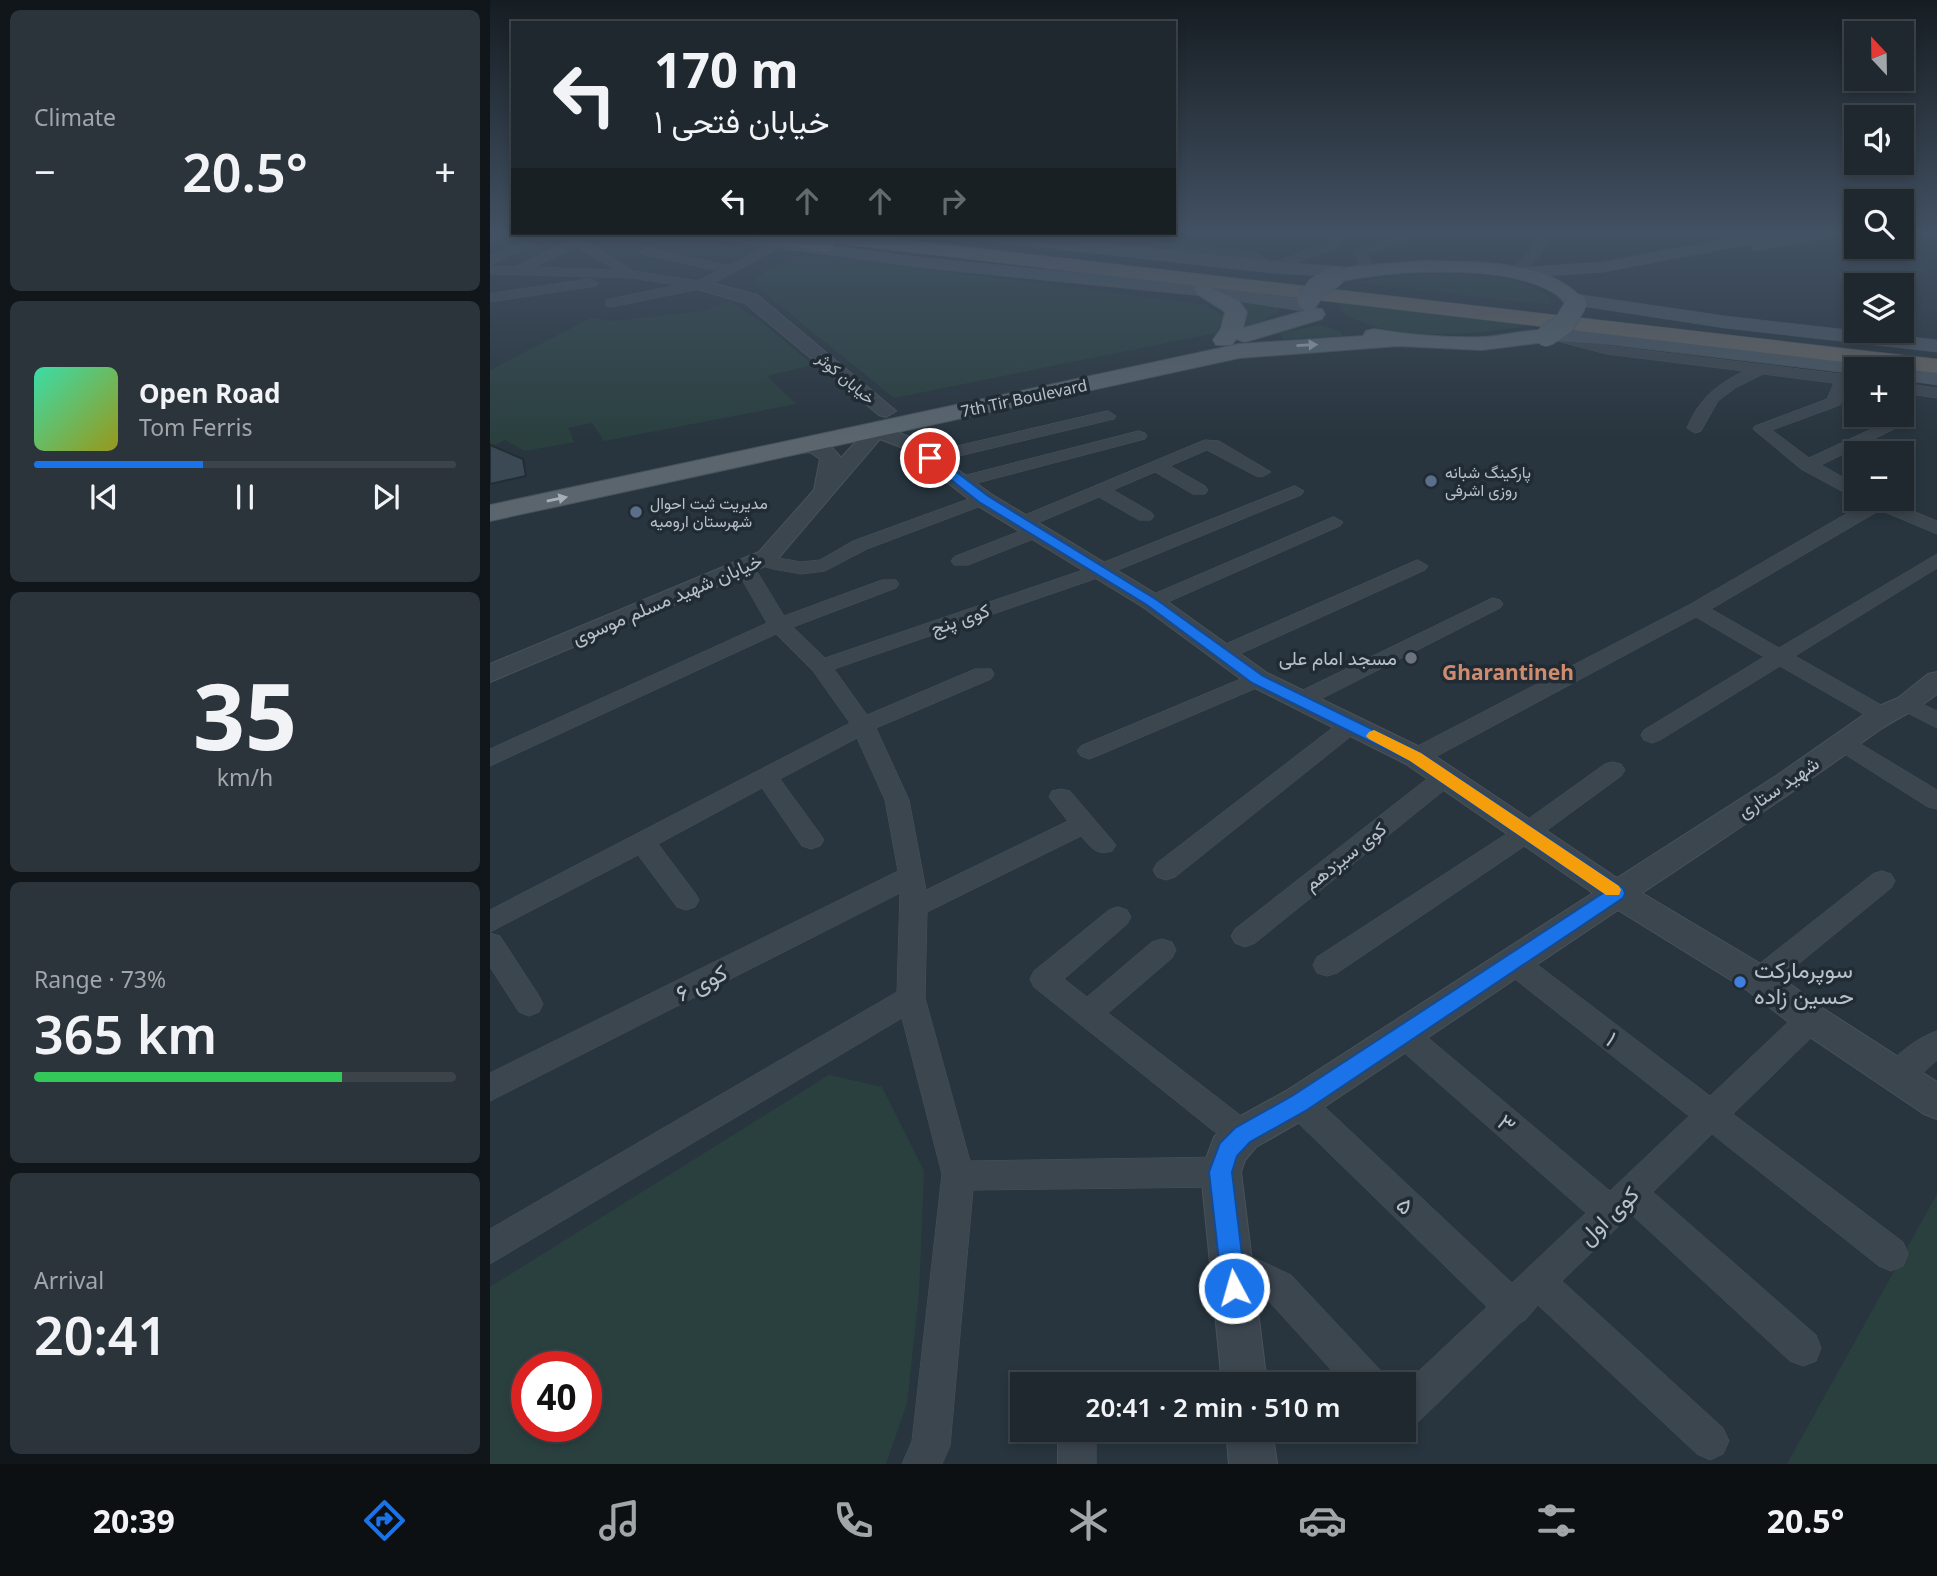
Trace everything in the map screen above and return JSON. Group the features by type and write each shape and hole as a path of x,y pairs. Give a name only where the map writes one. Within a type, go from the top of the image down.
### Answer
{"highway":[{"path":"1389,302 1937,366"},
{"path":"1487,302 1937,355"}],"main road":[{"path":"1224,340 1232,329 1236,312 1227,302"},
{"path":"1281,302 1310,307 1342,328 1396,340 1506,342 1552,337 1605,338 1844,367"},
{"path":"1310,307 1312,302"},
{"path":"1552,337 1564,324 1572,302"},
{"path":"1595,302 1726,322 1937,346"},
{"path":"1667,302 1726,322"},
{"name":"7th Tir Boulevard","path":"490,495 785,449 882,420 933,417 1239,351 1310,307"},
{"name":"7th Tir Boulevard","path":"490,513 676,464 882,420 1224,340 1396,340"},
{"path":"1914,376 1937,379"}],"street":[{"name":"خیابان کوثر","path":"755,302 882,420 984,499 1152,603 1258,679 1416,757 1616,893 1759,980 1811,1019 1937,1102"},
{"path":"1552,337 1607,350 1844,379"},
{"path":"1695,428 1699,415 1712,396 1761,369"},
{"path":"1844,388 1834,402 1761,429 1783,450 1844,485"},
{"path":"1914,390 1937,393"},
{"path":"1834,402 1844,406"},
{"path":"920,451 1108,416"},
{"path":"920,451 933,417"},
{"name":"خیابان شهید مسلم موسوی","path":"490,674 757,563 823,495 882,420"},
{"path":"1807,465 1890,427"},
{"path":"962,482 1139,436"},
{"name":"خیابان شهید مسلم موسوی","path":"785,449 810,445 823,448 831,458 823,495"},
{"path":"961,561 1100,490 1202,446 1213,445 1262,472"},
{"path":"1155,465 1199,490"},
{"path":"1100,490 1144,516"},
{"name":"کوی پنج","path":"821,666 1098,571 1295,491"},
{"path":"921,1464 932,1446 958,1174 911,998 914,907 912,875 897,800 863,725 821,666 779,625 757,563 801,568 825,565 860,545 984,499"},
{"path":"1416,757 1696,610 1858,511"},
{"path":"1897,511 1937,528"},
{"path":"1152,603 1334,522"},
{"path":"1652,735 1937,561"},
{"path":"1224,653 1418,566"},
{"path":"490,758 779,625 888,584"},
{"path":"1299,701 1493,604"},
{"path":"1696,610 1778,658 1895,709 1937,721"},
{"path":"490,922 863,725 983,674"},
{"path":"1089,751 1258,679"},
{"name":"شهید ستاری","path":"1242,1135 1299,1103 1786,783 1937,680"},
{"path":"1166,870 1352,724"},
{"path":"1843,743 1937,801"},
{"path":"1327,965 1526,833 1613,771"},
{"path":"766,776 811,839"},
{"name":"کوی سیزدهم","path":"1245,936 1445,777"},
{"path":"1061,797 1103,845"},
{"path":"914,907 1084,824"},
{"path":"642,842 686,900"},
{"name":"کوی ۶","path":"490,1088 912,875"},
{"path":"1759,980 1882,881"},
{"path":"1118,917 1044,978 1242,1135 1228,1150 1221,1172 1243,1372"},
{"path":"490,944 529,1004"},
{"path":"1088,1013 1162,950"},
{"name":"۱","path":"1512,961 1891,1254"},
{"path":"490,1248 911,998"},
{"name":"کوی اول","path":"1416,1399 1811,1019"},
{"name":"۳","path":"1403,1034 1802,1348"},
{"path":"1897,1075 1937,1043"},
{"name":"۵","path":"1299,1103 1513,1308"},
{"path":"974,1175 1221,1172"},
{"path":"1231,1264 1279,1287 1357,1372"},
{"path":"1539,1283 1710,1441"},
{"path":"1077,1442 1077,1464"},
{"path":"1250,1442 1253,1464"}],"green space":[{"path":"732,302 765,325 813,365 767,376 796,404 604,441 592,423 568,428 574,442 525,451 505,440 496,445 490,443 490,370 591,318 613,321 702,311"},
{"path":"776,302 1185,302 1206,305 1225,316 1216,333 894,398"},
{"path":"1231,302 1263,302 1272,304 1280,310 1261,322 1239,329"},
{"path":"1339,302 1364,302 1533,324 1488,332 1434,334 1382,328 1359,321 1341,311"},
{"path":"1527,302 1551,302 1551,305"},
{"path":"1320,325 1340,331 1343,336 1283,339 1280,333"},
{"path":"829,1075 882,1087 924,1171 919,1293 907,1403 886,1464 490,1464 490,1287"},
{"path":"1937,1194 1937,1464 1787,1464"}],"building":[{"path":"490,445 523,459 526,476 490,484"}],"slow traffic":[{"path":"1374,736 1416,757 1612,890"}],"place":[{"name":"پارکینگ شبانه روزی اشرفی","path":"1431,481"},
{"name":"مدیریت ثبت احوال شهرستان ارومیه","path":"636,512"},
{"name":"مسجد امام علی","path":"1411,658"},
{"name":"سوپرمارکت حسین زاده","path":"1740,982"}],"district":[{"name":"Gharantineh","path":"1508,672"}],"route":[{"path":"930,458 984,499 1152,603 1258,679 1416,757 1616,893 1299,1103 1242,1135 1228,1150 1221,1172 1234,1288"}]}
